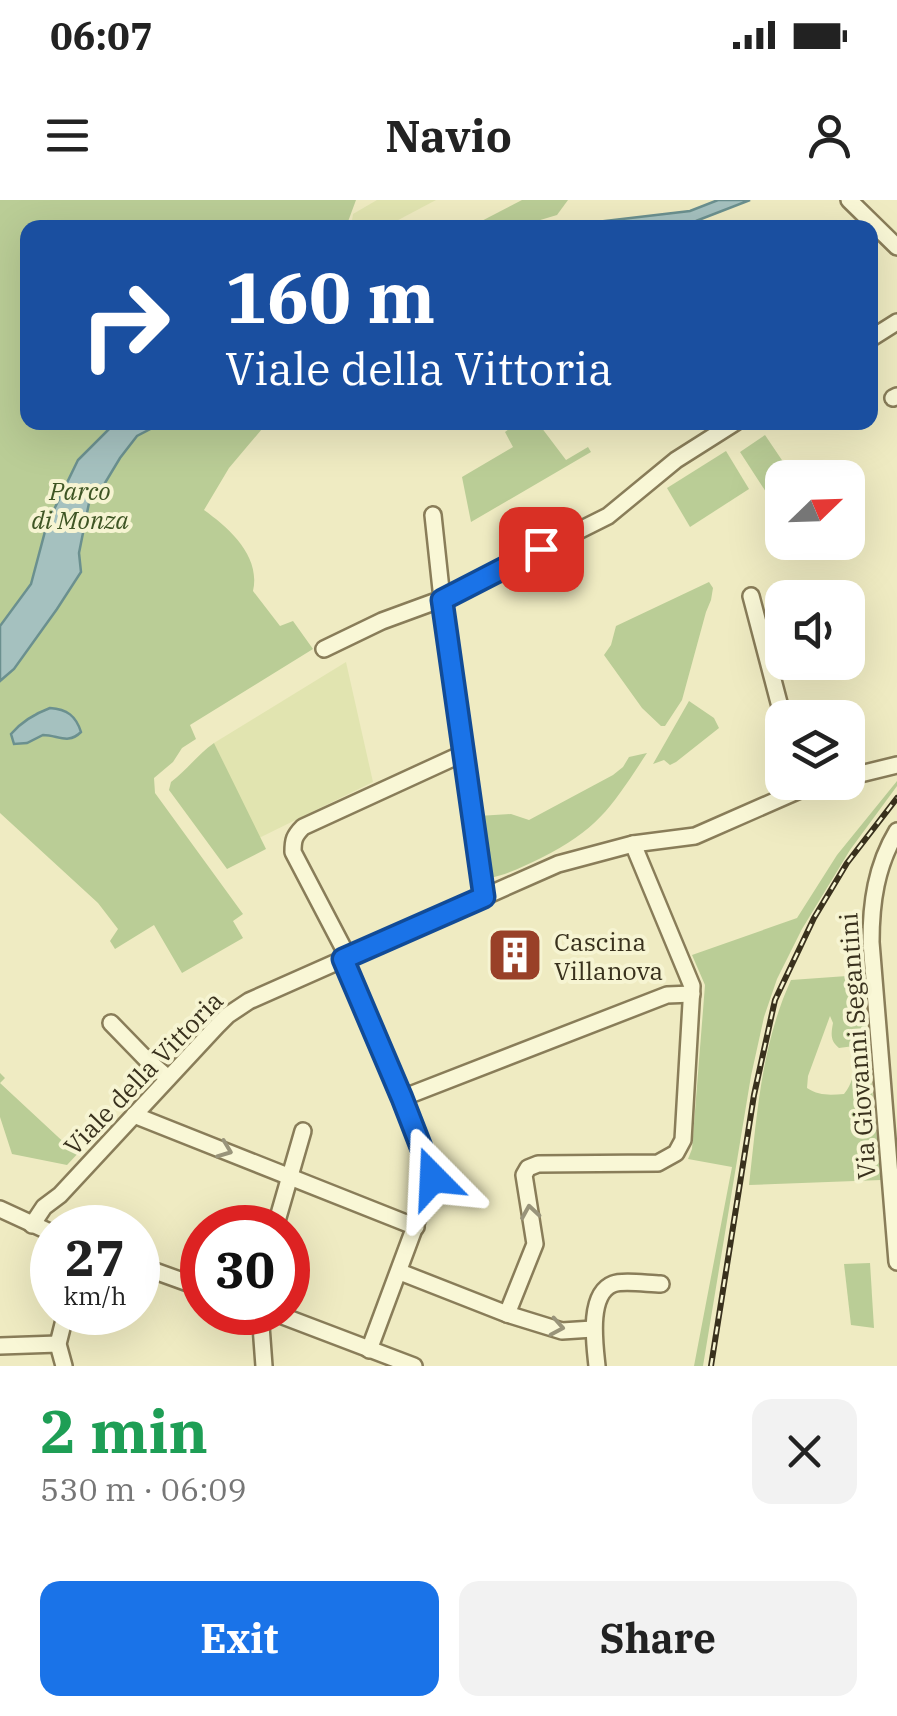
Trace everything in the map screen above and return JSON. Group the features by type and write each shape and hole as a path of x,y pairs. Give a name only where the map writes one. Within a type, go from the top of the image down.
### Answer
{"street":[{"path":"849,200 869,220"},
{"path":"878,228 897,247"},
{"path":"324,650 382,621 442,600 608,516 676,460 723,430"},
{"path":"433,514 484,897"},
{"path":"750,596 778,700"},
{"path":"369,1350 433,1178 345,958 294,852 293,840 303,827 464,752"},
{"path":"865,772 897,764"},
{"name":"Viale della Vittoria","path":"48,1205 240,1006 558,864 633,844 695,836 771,800"},
{"name":"Via Giovanni Segantini","path":"897,832 878,874 871,930 874,1001 893,1158 897,1262"},
{"path":"507,1314 534,1244 524,1175 528,1168 538,1164 658,1163 676,1153 683,1140 690,977 633,844"},
{"path":"402,1098 668,995 692,994"},
{"path":"111,1023 168,1078"},
{"path":"134,1115 416,1226"},
{"path":"282,1205 303,1131"},
{"path":"0,1210 30,1223"},
{"path":"400,1272 507,1314 562,1330 593,1329"},
{"path":"597,1366 593,1329 596,1310 608,1287 614,1283 661,1284"},
{"path":"310,1327 414,1366"},
{"path":"60,1335 58,1344 64,1366"},
{"path":"262,1335 264,1366"},
{"path":"0,1346 58,1344"}],"green space":[{"name":"Parco di Monza","path":"0,200 356,200 349,220 20,220 20,430 261,430 229,468 204,510 241,544 252,566 253,591 280,626 293,621 313,649 190,725 196,739 154,778 155,793 243,914 233,921 243,938 182,973 154,925 115,949 110,941 118,929 98,903 0,813","holes":["50,708 70,715 81,732 70,738 35,737 34,714"]},
{"path":"377,200 436,200 398,220 352,220 353,214"},
{"path":"522,200 568,200 557,215 540,220 483,220"},
{"path":"543,430 566,460 588,447 591,452 471,522 462,477 513,447 505,432"},
{"path":"765,435 782,460 765,460 765,490 740,452"},
{"path":"726,451 749,489 690,527 667,488"},
{"path":"709,582 713,588 711,600 682,700 665,726 661,726 642,708 604,655 616,626"},
{"path":"346,662 373,782 259,838 214,743"},
{"path":"689,701 714,718 719,728 676,762 670,765 664,760 653,764"},
{"path":"214,743 266,849 227,869 169,790 171,782"},
{"path":"647,753 591,826 541,858 489,878 478,816 511,814 529,820 613,775 629,757"},
{"path":"897,781 802,929 777,979 751,1076 703,1366 694,1366 732,1167 688,1159 692,1149 705,985 692,955 797,918 837,855"},
{"path":"861,975 881,1180 749,1185 767,1055 791,980","holes":["830,1016 834,1043 839,1048 854,1046 855,1065 844,1094 825,1094 807,1088"]},
{"path":"0,1083 71,1149 76,1144 82,1149 67,1165 12,1154 0,1117"},
{"path":"870,1263 874,1328 851,1325 844,1264"}],"water":[{"path":"718,200 750,200 699,220 614,220 690,211"},
{"path":"108,430 149,430 137,436 89,503 79,553 81,572 14,669 0,681 0,626 31,584 47,524 78,460"},
{"path":"50,708 70,714 81,732 72,738 43,735 14,744 11,734 15,729"}],"railway":[{"path":"711,1366 754,1095 775,1000 814,918 847,863 897,798"}],"place":[{"name":"Cascina Villanova","path":"515,955"}],"route":[{"path":"433,1178 343,959 484,897 442,600 541,549"}]}
